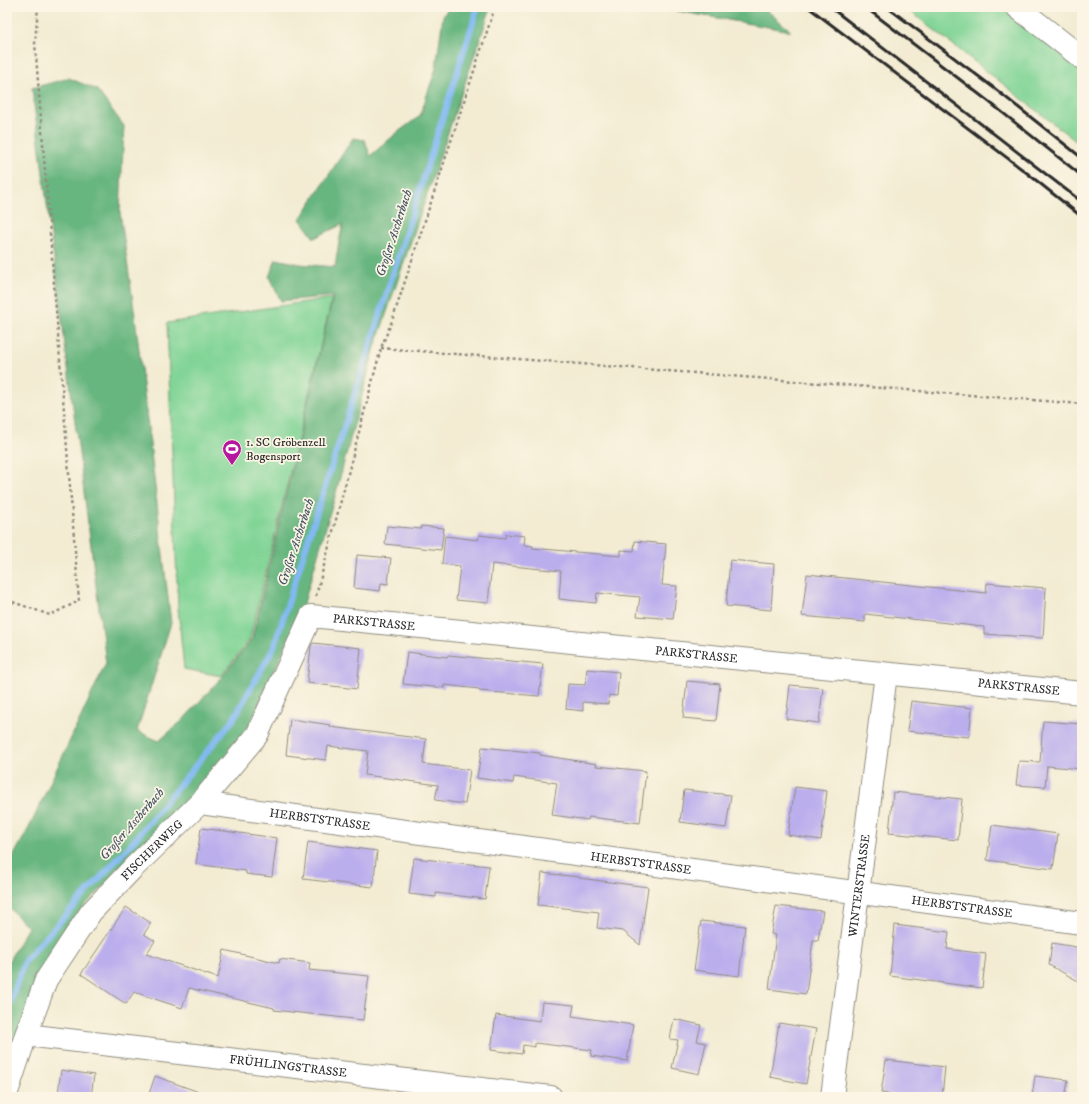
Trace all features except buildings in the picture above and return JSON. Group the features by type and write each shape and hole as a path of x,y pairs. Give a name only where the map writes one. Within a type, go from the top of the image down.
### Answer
{"street":[{"path":"1017,7 1082,58"},
{"name":"PARKSTRASSE","path":"311,616 1082,693"},
{"name":"FISCHERWEG","path":"7,1092 46,980 91,912 133,868 200,803 257,735 311,616"},
{"name":"WINTERSTRASSE","path":"832,1097 886,674"},
{"name":"HERBSTSTRASSE","path":"200,803 1082,923"},
{"name":"FRÜHLINGSTRASSE","path":"26,1035 551,1097"}],"path":[{"path":"7,600 50,615 79,601 35,43 38,7"},
{"path":"311,616 381,348 392,321 495,7"},
{"path":"381,348 1082,404"}],"green space":[{"path":"449,7 491,7 375,347 335,496 302,610 250,724 213,779 85,905 57,944 18,1033 7,1066 7,964 28,927 7,906 7,868 31,824 106,663 32,88 69,78 97,90 124,126 120,212 135,316 171,623 137,731 159,741 182,721 221,678 252,639 333,296 281,301 269,277 276,259 300,264 335,267 343,224 314,238 300,219 353,138 365,140 370,156 398,132 420,116 436,68 443,16"},
{"path":"654,7 763,7 791,31"},
{"path":"905,7 1001,7 1082,69 1082,146"},
{"name":"1. SC Gröbenzell Bogensport","path":"332,298 250,639 221,676 184,669 178,608 167,323"}],"waterway":[{"name":"Großer Ascherbach","path":"7,1013 25,960 132,843 233,720 274,647 478,7"}],"railway":[{"path":"808,7 1027,173 1082,217"},
{"path":"830,7 1082,202"},
{"path":"865,7 988,101 1082,176"},
{"path":"887,7 994,88 1082,158"}],"place":[{"name":"1. SC Gröbenzell Bogensport","path":"232,466"}]}
